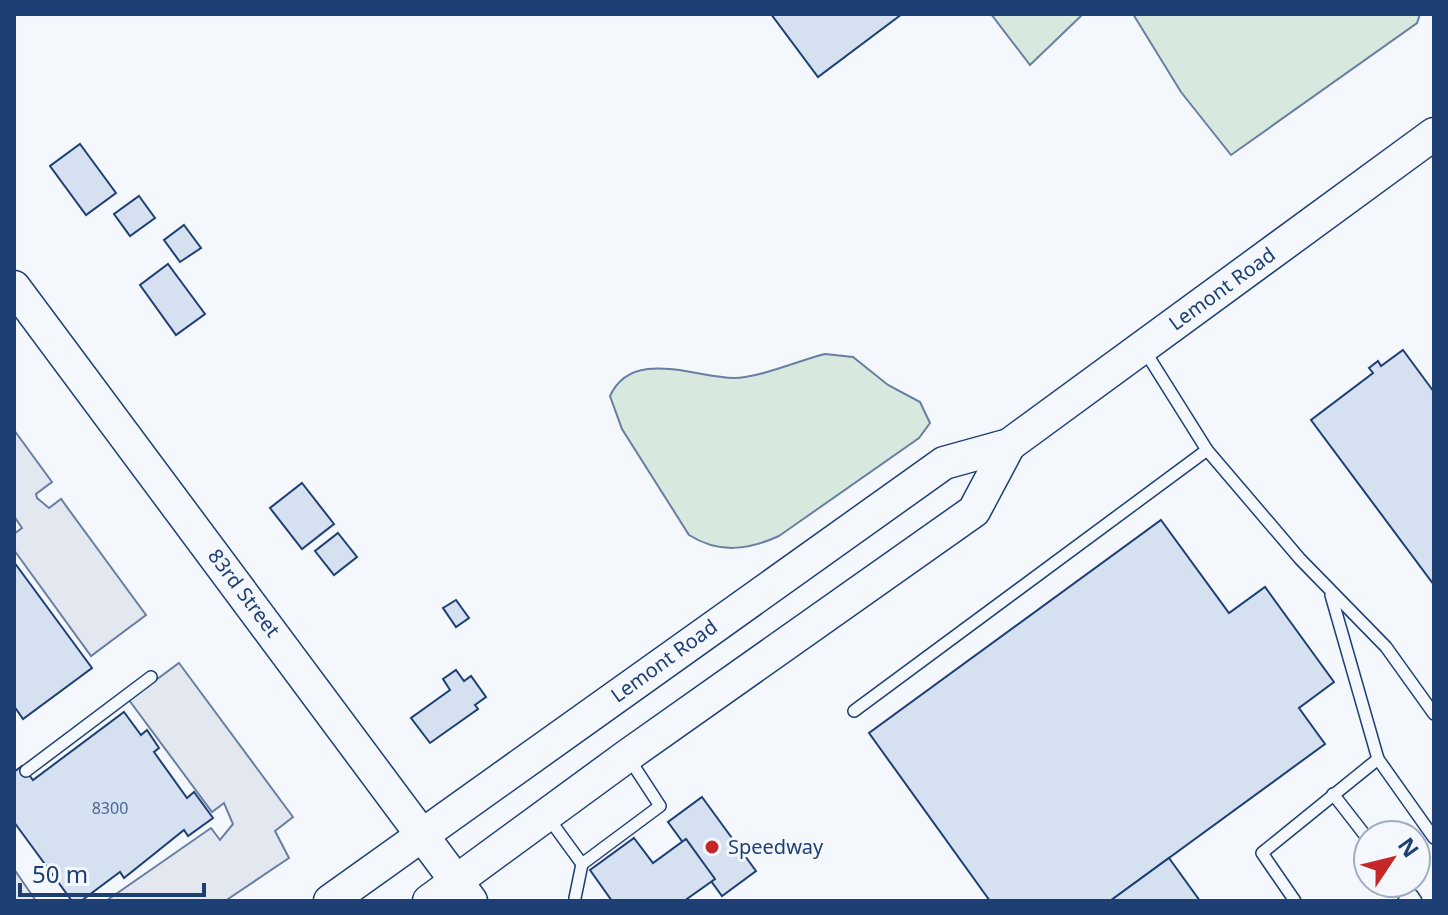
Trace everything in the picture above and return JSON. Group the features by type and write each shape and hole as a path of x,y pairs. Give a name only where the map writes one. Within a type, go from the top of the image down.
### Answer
{"main road":[{"name":"Lemont Road","path":"330,901 944,463 1009,445 1427,143"},
{"name":"83rd Street","path":"14,287 464,891"},
{"name":"Lemont Road","path":"429,901 464,891 546,814 974,511 1009,445"}],"lane":[{"path":"1142,348 1207,450 1330,590 1386,647 1434,714"},
{"path":"854,711 1207,450"},
{"path":"1330,590 1378,759 1434,838"},
{"path":"26,771 151,677"},
{"path":"574,900 582,864 660,806 627,756"},
{"path":"1295,901 1262,853 1378,759"},
{"path":"1333,794 1352,819"},
{"path":"546,814 582,864"}],"shaded area":[{"path":"991,14 1083,14 1030,65"},
{"path":"1133,14 1420,14 1417,23 1231,155 1181,92"},
{"path":"825,354 853,357 888,385 920,402 930,423 919,438 779,536 734,548 711,545 689,535 622,429 610,396 620,381 648,369 744,377"},
{"path":"14,430 52,482 36,494 37,498 49,508 61,499 146,615 91,656 14,550 14,534 22,528 14,516"},
{"path":"179,663 293,817 275,831 289,858 225,901 106,901 211,828 220,840 233,824 224,803 212,812 129,700"},
{"path":"14,869 36,901 14,901"}],"building":[{"path":"771,14 902,14 818,77"},
{"path":"80,144 116,193 86,215 50,166"},
{"path":"139,196 155,218 130,236 114,214"},
{"path":"184,225 201,248 180,262 164,240"},
{"path":"168,264 205,314 176,335 140,285"},
{"path":"1403,350 1434,392 1434,585 1311,420 1373,373 1369,368 1378,361 1381,366"},
{"path":"302,483 334,524 302,549 270,508"},
{"path":"1161,520 1229,613 1265,587 1334,682 1299,708 1325,744 1110,901 990,901 869,733"},
{"path":"338,533 357,557 334,575 315,551"},
{"path":"14,562 92,668 23,719 14,706"},
{"path":"456,600 469,618 456,627 443,608"},
{"path":"456,670 464,681 471,676 486,697 475,705 478,709 430,743 411,718 450,690 443,679"},
{"path":"124,712 141,735 147,730 159,748 154,752 187,798 194,792 213,818 188,836 184,830 124,878 120,872 81,901 72,901 14,822 14,772 22,766 33,780"},
{"name":"Speedway","path":"702,797 756,871 722,896 668,822"},
{"name":"Speedway","path":"634,838 653,863 686,839 715,879 684,901 612,901 590,870"},
{"path":"1169,858 1200,901 1110,901"}],"place":[{"name":"Speedway","path":"712,847"}]}
